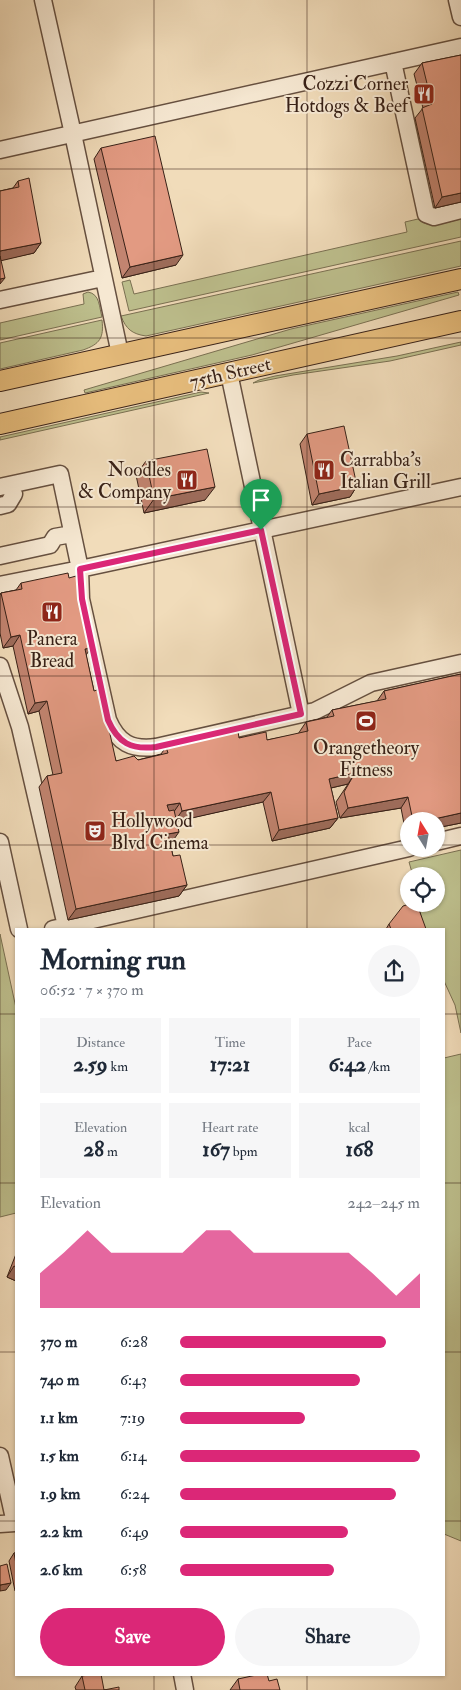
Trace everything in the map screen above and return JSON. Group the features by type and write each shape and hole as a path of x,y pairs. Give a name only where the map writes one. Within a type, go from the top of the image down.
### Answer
{"main road":[{"path":"0,381 461,279"},
{"name":"75th Street","path":"0,424 461,321"}],"street":[{"path":"43,0 120,354"},
{"path":"457,0 461,17"},
{"path":"0,150 461,47"},
{"path":"394,62 426,214 434,217 461,210"},
{"path":"0,300 103,278"},
{"path":"229,373 301,714"},
{"path":"0,506 8,504 5,491 31,480 60,474 80,569 82,599 108,720 113,731 121,740 132,746 156,747 315,711 371,683 461,663"},
{"path":"0,585 461,487"},
{"path":"0,546 72,534"},
{"path":"0,556 50,545 55,537"},
{"path":"0,666 20,727 59,927 400,850"},
{"path":"445,840 461,836"},
{"path":"0,842 19,928"},
{"path":"0,1456 10,1523"},
{"path":"182,1676 185,1690"}],"green space":[{"path":"418,219 433,225 461,219 461,237 129,311 122,282 130,280 134,294 407,232 405,222"},
{"path":"461,241 461,266 146,336 130,330 121,316"},
{"path":"88,292 97,298 102,317 0,340 0,323 84,304 83,294"},
{"path":"458,292 459,295 252,355 85,393 84,390 291,329"},
{"path":"102,320 100,339 89,348 0,369 0,343"},
{"path":"461,342 461,345 390,361 293,375 253,383 275,376 397,356"},
{"path":"201,392 209,393 0,440 0,437"},
{"path":"461,850 461,1033 455,1005 445,983 445,928 424,928 420,912 445,912 445,867 410,867 409,862 426,858 445,858 445,854"},
{"path":"0,934 15,1003 15,1213 0,1217"},
{"path":"461,1054 461,1541 445,1534 445,1058"}],"building":[{"path":"461,55 461,193 442,197 422,108 432,104 422,63"},
{"path":"155,136 183,255 130,267 101,148"},
{"path":"29,178 41,243 0,251 0,191 19,187 18,181"},
{"path":"0,256 5,278 0,279"},
{"name":"Carrabba's Italian Grill","path":"344,426 357,486 319,494 307,434"},
{"path":"207,449 215,487 154,499 146,461"},
{"path":"68,573 69,578 76,576 91,648 85,649 94,691 100,689 116,761 134,756 138,760 168,753 166,747 238,731 239,738 266,732 267,740 308,731 306,722 334,716 332,710 386,699 384,691 461,674 461,813 445,817 445,812 411,812 408,797 348,808 344,792 355,773 329,779 338,818 279,830 271,792 182,811 180,803 167,805 169,811 174,810 179,832 168,834 173,856 180,855 187,885 76,909 47,776 62,773 47,701 35,703 20,635 11,637 1,593 22,589 21,583"},
{"path":"400,910 400,912 420,912 426,928 391,928 389,924"},
{"path":"7,1564 11,1583 0,1585 0,1566"},
{"path":"82,1676 101,1676 104,1690 85,1690"},
{"path":"252,1676 268,1676 269,1681 277,1679 280,1690 240,1690 238,1679"},
{"path":"119,1687 119,1690 104,1690"}],"place":[{"name":"Cozzi Corner Hotdogs & Beef","path":"424,94"},
{"name":"Carrabba's Italian Grill","path":"324,470"},
{"name":"Noodles & Company","path":"187,480"},
{"name":"Panera Bread","path":"52,612"},
{"name":"Orangetheory Fitness","path":"366,721"},
{"name":"Hollywood Blvd Cinema","path":"95,831"}],"route":[{"path":"261,530 301,714 156,747 132,746 121,740 113,731 108,720 82,599 80,569 261,530"}]}
